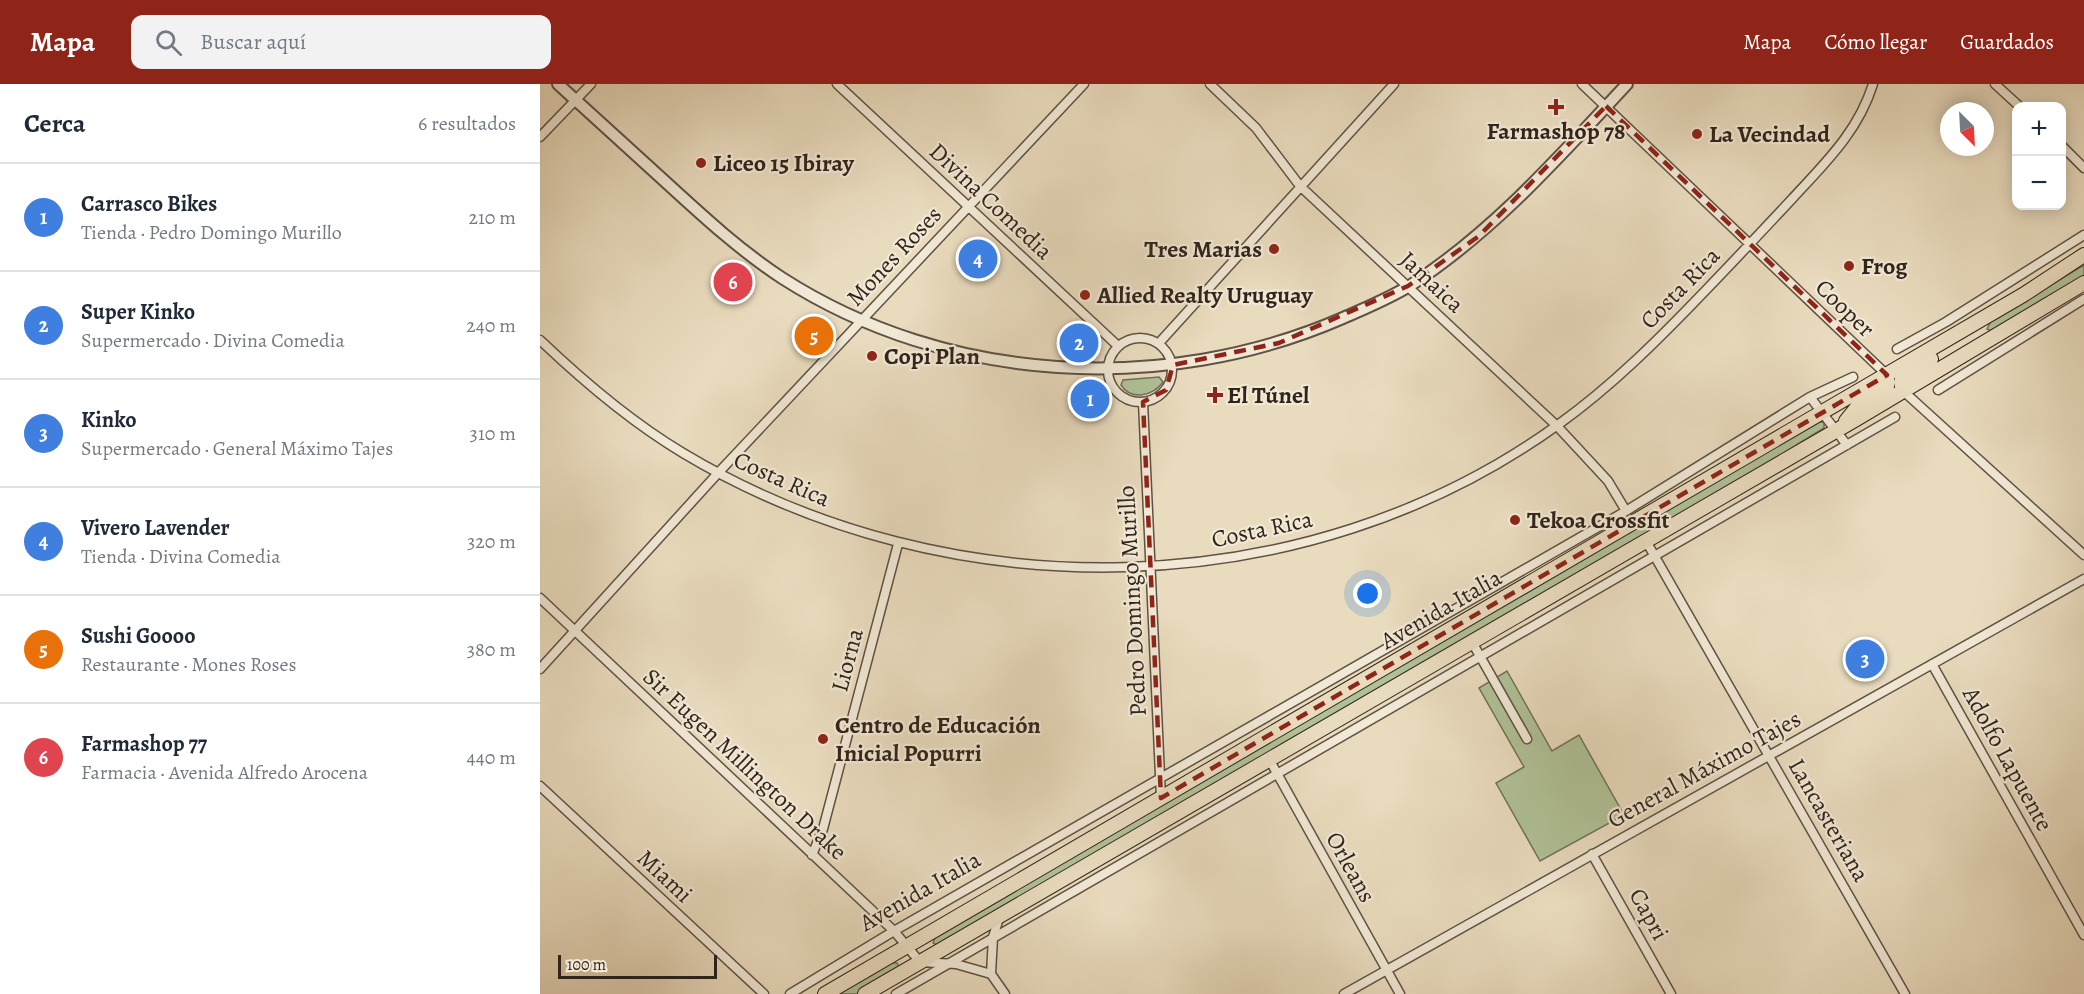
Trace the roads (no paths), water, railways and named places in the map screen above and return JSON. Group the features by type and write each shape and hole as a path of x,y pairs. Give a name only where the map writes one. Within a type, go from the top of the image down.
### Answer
{"main road":[{"name":"Avenida Italia","path":"825,994 1887,375 2060,273 2084,255"},
{"name":"Avenida Italia","path":"865,994 1990,340 2060,306 2084,283"},
{"path":"1903,391 1901,382 1903,377 1949,349 1973,324"},
{"path":"1835,430 1854,410 1887,387 1887,375"}],"street":[{"path":"558,84 747,254 810,295 861,320 919,342 992,360 1108,369 1173,365 1279,343 1372,305 1408,286 1487,229 1523,195 1627,84"},
{"path":"540,137 591,84"},
{"name":"Divina Comedia","path":"837,84 1118,346"},
{"name":"Mones Roses","path":"540,669 719,472 1084,84"},
{"name":"Jamaica","path":"1210,84 1256,128 1300,186 1557,426 1608,481 1626,511"},
{"path":"1159,343 1395,84"},
{"name":"Cooper","path":"1582,84 1751,243 1903,391 2084,555"},
{"name":"Costa Rica","path":"540,340 633,419 683,453 807,513 897,544 1038,566 1149,568 1266,551 1337,532 1436,495 1475,475 1557,426 1603,389 1664,334 1751,243 1850,134 1865,110 1873,84"},
{"path":"1995,84 2015,102"},
{"path":"2066,151 2084,168"},
{"path":"1897,349 1946,322 2084,235"},
{"name":"Avenida Italia","path":"1938,390 2060,306 2084,299"},
{"path":"1946,322 1953,336"},
{"path":"1973,324 1990,340"},
{"path":"1137,337 1159,343 1168,353 1173,365 1173,374 1166,390 1151,400 1143,402 1127,399 1115,390 1108,369 1110,357 1118,346 1137,337"},
{"path":"1964,355 1971,368"},
{"name":"Avenida Italia","path":"790,994 894,931 1626,511 1810,397 1853,377"},
{"path":"1810,397 1846,445"},
{"name":"Pedro Domingo Murillo","path":"1143,402 1161,798"},
{"path":"896,994 1895,417"},
{"path":"1858,418 1869,432"},
{"path":"1798,451 1809,467"},
{"path":"1770,468 1780,483"},
{"name":"Lancasteriana","path":"1646,541 1770,754 1905,994"},
{"name":"Liorna","path":"812,855 823,829 897,544"},
{"name":"General Máximo Tajes","path":"1344,994 2084,579"},
{"name":"Sir Eugen Millington Drake","path":"540,598 894,931 905,947 920,962"},
{"name":"Avenida Italia","path":"1518,615 1526,630"},
{"path":"1472,642 1527,739"},
{"name":"Adolfo Lapuente","path":"1932,664 2084,935"},
{"name":"Orleans","path":"1269,759 1400,994"},
{"name":"Miami","path":"540,786 764,994"},
{"path":"1074,828 1082,844"},
{"name":"Capri","path":"1592,854 1671,994"},
{"path":"1082,867 1090,880"},
{"path":"1000,914 993,937 991,974 1005,994"},
{"path":"920,962 949,963 991,974"}],"place":[{"name":"Farmashop 78","path":"1556,107"},
{"name":"La Vecindad","path":"1697,134"},
{"name":"Liceo 15 Ibiray","path":"701,163"},
{"name":"Tres Marias","path":"1274,249"},
{"name":"Vivero Lavender","path":"978,259"},
{"name":"Frog","path":"1849,266"},
{"name":"Farmashop 77","path":"733,282"},
{"name":"Allied Realty Uruguay","path":"1085,295"},
{"name":"Sushi Goooo","path":"814,336"},
{"name":"Super Kinko","path":"1079,343"},
{"name":"Copi Plan","path":"872,356"},
{"name":"El Túnel","path":"1215,395"},
{"name":"Carrasco Bikes","path":"1090,399"},
{"name":"Tekoa Crossfit","path":"1515,520"},
{"name":"Kinko","path":"1865,659"},
{"name":"Centro de Educación Inicial Popurri","path":"823,739"}]}
